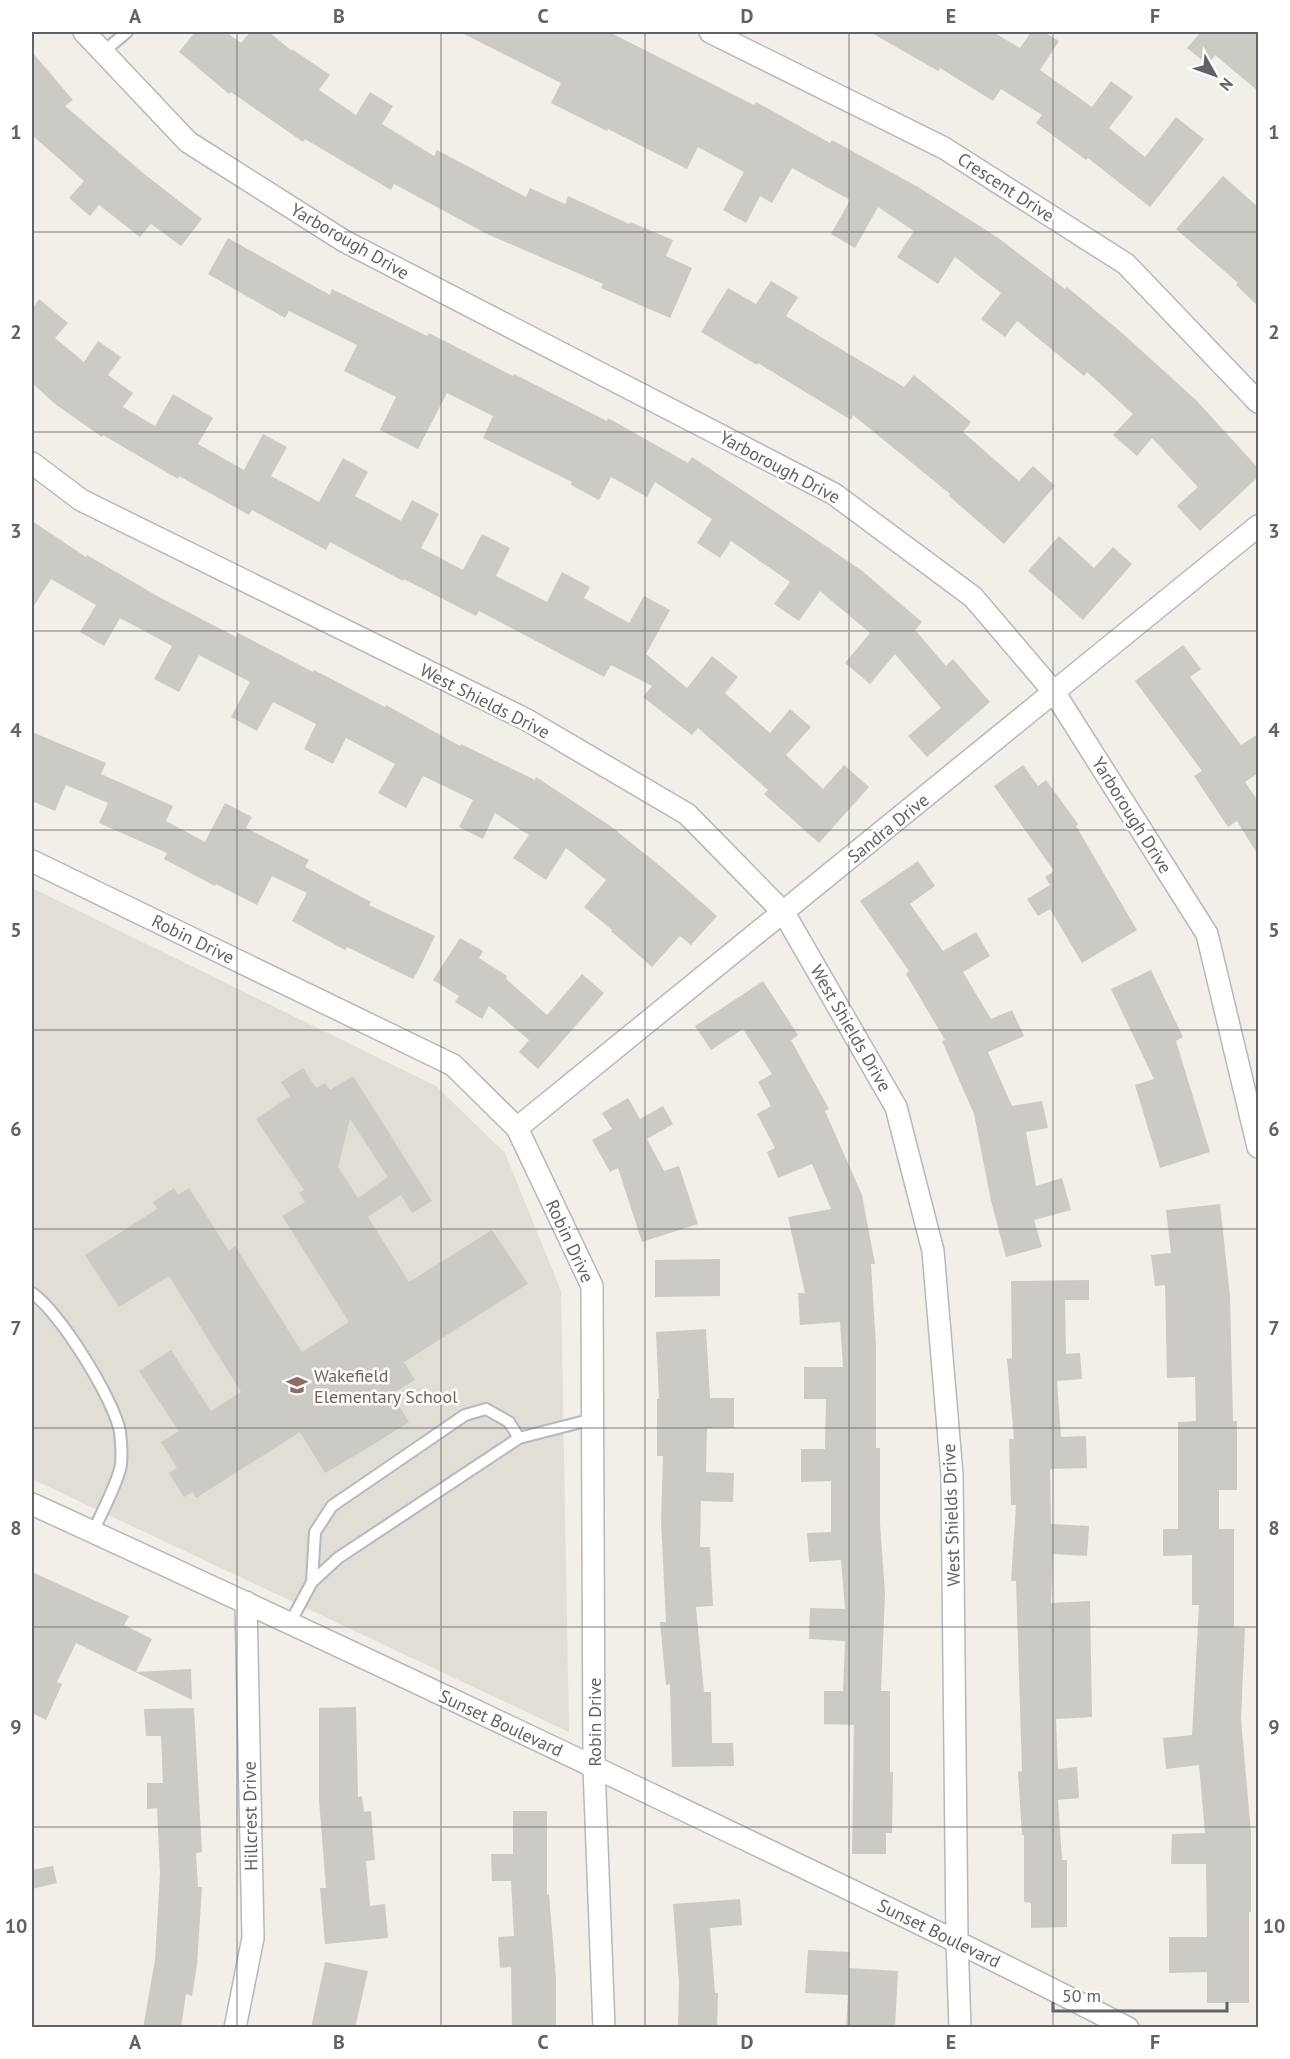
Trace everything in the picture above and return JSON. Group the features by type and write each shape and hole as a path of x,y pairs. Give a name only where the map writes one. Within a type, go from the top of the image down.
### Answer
{"street":[{"name":"Yarborough Drive","path":"84,32 188,142 344,241 834,494 973,597 1054,692 1207,934 1258,1147"},
{"name":"Crescent Drive","path":"710,32 944,148 1126,264 1258,402"},
{"name":"West Shields Drive","path":"32,463 81,500 527,720 687,814 784,913 896,1107 933,1251 952,1475 960,2028"},
{"name":"Sandra Drive","path":"517,1128 1258,526"},
{"name":"Robin Drive","path":"32,861 453,1065 517,1128 592,1286 594,1767 604,2028"},
{"name":"Sunset Boulevard","path":"32,1504 246,1602 957,1940 1128,2028"},
{"name":"Hillcrest Drive","path":"235,2028 253,1938 246,1602"}],"lane":[{"path":"103,51 127,32"},
{"path":"32,1293 52,1313 70,1337 106,1396 120,1431 121,1468 93,1532"},
{"path":"312,1582 315,1532 332,1506 465,1415 486,1409 509,1422 519,1438"},
{"path":"290,1623 312,1582 338,1558 519,1438 593,1419"}],"shaded area":[{"name":"Wakefield Elementary School","path":"32,888 436,1086 505,1153 561,1291 569,1732 32,1479"}],"building":[{"path":"195,32 226,32 241,43 250,32 269,32 292,51 292,49 330,75 319,90 356,115 370,92 393,106 382,124 434,156 437,150 526,197 530,188 565,204 568,196 629,224 630,222 673,240 666,256 692,268 670,318 601,288 603,284 487,234 394,184 391,190 305,139 303,142 231,92 229,94 179,52"},
{"path":"460,32 609,32 754,105 756,102 830,143 832,140 918,187 997,237 1065,289 1067,287 1121,332 1197,401 1258,468 1258,477 1200,531 1177,506 1198,487 1152,438 1137,456 1113,435 1133,414 1087,372 1084,376 1017,321 1005,337 981,319 1001,293 955,257 938,284 897,257 914,231 878,207 855,248 831,234 850,200 792,168 772,203 760,196 746,223 723,210 744,172 698,147 687,169 608,129 607,131 551,103 561,83"},
{"path":"870,32 993,32 1020,48 1031,32 1044,32 1059,41 1040,70 1092,107 1111,81 1133,97 1109,128 1145,157 1176,117 1204,139 1150,207 1088,158 1086,160 1036,123 1042,115 1001,89 993,101 940,68 938,71"},
{"path":"1201,32 1258,32 1258,91 1215,55 1208,65 1187,48"},
{"path":"32,52 73,100 65,106 143,173 202,219 181,246 151,224 140,237 99,205 90,216 69,198 84,181 32,135"},
{"path":"1223,176 1258,207 1258,306 1236,285 1238,283 1176,229"},
{"path":"228,238 330,295 332,289 427,336 429,333 607,421 608,418 688,463 692,457 861,570 922,622 915,630 946,666 953,659 990,702 927,757 908,736 941,708 895,654 870,684 845,663 870,633 820,591 799,621 774,604 790,582 731,541 720,558 697,543 712,519 655,482 647,497 611,477 599,500 571,485 572,482 483,438 493,416 447,393 418,449 380,430 396,397 344,371 357,345 289,311 285,318 208,274"},
{"path":"771,281 798,297 786,316 904,387 914,375 971,422 963,432 1019,481 1033,466 1055,486 1004,544 949,496 950,494 853,415 851,420 758,363 757,365 701,332 728,288 756,304"},
{"path":"39,299 68,323 55,338 84,362 98,341 121,357 108,375 133,393 123,407 155,426 173,394 213,418 198,444 244,470 263,434 287,447 271,476 319,502 343,458 368,472 355,496 401,521 412,500 439,514 421,548 463,570 482,534 510,548 496,576 547,602 562,572 590,587 584,598 629,623 644,596 670,610 646,654 687,688 712,656 738,677 725,693 770,733 790,709 811,727 786,755 823,789 844,765 869,787 819,843 764,794 768,790 698,728 692,735 643,697 652,686 611,665 604,677 479,611 476,616 330,542 326,550 252,510 249,515 179,476 178,479 103,435 102,437 55,404 32,383 32,309"},
{"path":"32,521 86,557 87,555 159,597 236,637 238,633 313,672 314,670 385,707 386,705 460,746 461,744 535,780 536,777 609,825 717,916 691,945 680,936 652,967 584,907 606,880 566,848 546,880 513,858 529,835 495,813 483,839 459,827 473,800 423,776 406,808 378,793 395,764 346,738 333,764 304,749 316,724 273,702 257,731 231,717 250,682 199,655 179,692 154,679 172,646 120,618 104,646 80,632 96,605 51,579 32,609"},
{"path":"1059,536 1094,568 1113,547 1132,564 1083,620 1028,571"},
{"path":"1183,645 1201,669 1190,677 1241,745 1258,734 1258,773 1245,782 1258,801 1258,855 1237,821 1228,827 1194,776 1202,771 1135,681"},
{"path":"32,732 106,763 101,774 173,806 166,821 205,842 225,803 252,817 246,828 309,860 305,867 371,902 369,905 435,936 413,979 347,947 345,950 292,921 307,893 272,876 257,905 164,859 167,853 99,823 108,803 66,785 55,811 32,801"},
{"path":"1023,765 1038,786 1046,780 1078,824 1076,826 1137,930 1082,963 1050,909 1038,916 1027,899 1050,885 1045,877 1054,871 994,786"},
{"path":"918,861 935,886 910,904 943,951 976,932 990,956 963,972 991,1019 1012,1010 1024,1036 988,1052 1012,1106 1042,1101 1048,1128 1026,1132 1036,1186 1062,1178 1071,1210 1034,1220 1042,1247 1006,1257 991,1201 974,1114 942,1041 945,1040 906,974 909,971 860,901"},
{"path":"460,938 483,951 479,958 507,976 506,979 547,1015 582,974 604,993 538,1069 519,1052 529,1040 489,1006 482,1019 455,1002 459,996 433,980"},
{"path":"1151,970 1183,1037 1176,1041 1210,1152 1160,1168 1135,1085 1154,1079 1111,989"},
{"path":"763,981 798,1035 791,1040 829,1109 825,1111 862,1195 875,1264 871,1264 876,1345 876,1448 880,1448 880,1524 885,1593 881,1691 890,1691 890,1772 893,1772 892,1833 886,1833 886,1854 852,1854 854,1725 824,1724 824,1691 843,1691 845,1641 809,1639 810,1608 845,1609 841,1560 809,1562 807,1533 831,1532 831,1481 801,1482 801,1449 825,1449 826,1399 804,1399 804,1367 843,1367 840,1322 800,1325 798,1293 805,1293 788,1217 831,1209 812,1164 778,1178 767,1152 775,1148 757,1114 771,1106 758,1082 772,1074 743,1029 711,1050 695,1026"},
{"name":"Wakefield Elementary School","path":"303,1068 316,1088 325,1083 330,1090 353,1076 432,1201 412,1213 401,1195 368,1217 409,1282 492,1230 528,1284 404,1362 415,1380 392,1394 409,1422 366,1449 325,1473 300,1432 196,1498 193,1492 184,1497 169,1473 177,1468 161,1442 179,1431 139,1371 171,1350 211,1411 241,1392 169,1276 119,1307 85,1255 157,1209 153,1202 174,1188 178,1195 189,1188 229,1251 235,1246 302,1352 349,1322 282,1216 305,1202 299,1193 304,1190 256,1119 290,1096 281,1082","holes":["350,1119 388,1177 358,1198 338,1167"]},
{"path":"628,1098 640,1119 663,1106 673,1124 647,1139 664,1171 679,1166 698,1224 642,1242 618,1168 610,1172 592,1140 612,1129 602,1113"},
{"path":"1220,1204 1230,1296 1233,1421 1237,1421 1237,1490 1219,1490 1219,1529 1234,1529 1234,1628 1245,1628 1241,1719 1251,1833 1249,2003 1207,2003 1207,1972 1169,1973 1169,1937 1207,1937 1206,1864 1171,1864 1172,1834 1205,1833 1199,1765 1166,1769 1163,1738 1192,1735 1199,1605 1192,1605 1192,1555 1163,1556 1163,1529 1178,1529 1178,1422 1196,1421 1195,1377 1167,1378 1165,1285 1155,1286 1151,1255 1171,1253 1166,1210"},
{"path":"720,1259 720,1296 655,1297 655,1260"},
{"path":"1089,1280 1089,1300 1065,1300 1066,1354 1080,1353 1082,1379 1057,1381 1061,1437 1086,1436 1087,1468 1050,1469 1051,1524 1089,1526 1087,1556 1053,1554 1051,1603 1090,1601 1092,1717 1056,1719 1058,1769 1077,1767 1079,1798 1058,1800 1062,1860 1067,1860 1067,1927 1031,1928 1031,1903 1024,1902 1024,1835 1022,1835 1018,1772 1022,1771 1016,1581 1011,1581 1016,1505 1011,1505 1009,1439 1014,1439 1007,1359 1012,1358 1011,1281"},
{"path":"706,1329 710,1398 734,1398 734,1428 707,1428 706,1472 734,1473 733,1502 701,1501 700,1547 710,1547 713,1606 696,1607 704,1692 711,1692 712,1743 733,1743 734,1766 672,1767 670,1684 666,1685 660,1622 666,1622 661,1522 663,1456 657,1456 657,1399 659,1399 656,1332"},
{"path":"32,1572 129,1616 124,1625 152,1639 136,1672 191,1669 192,1700 76,1643 57,1682 62,1684 46,1720 32,1713"},
{"path":"356,1707 358,1797 362,1796 364,1812 371,1811 375,1860 366,1861 370,1906 385,1904 388,1938 325,1944 320,1888 326,1888 319,1800 319,1708"},
{"path":"194,1708 202,1852 196,1853 198,1887 202,1887 197,1965 192,1996 186,1994 181,2028 143,2028 155,1960 160,1874 157,1808 147,1809 147,1783 163,1783 161,1736 146,1736 144,1709"},
{"path":"513,1811 547,1811 547,1895 549,1894 556,1979 556,2028 512,2028 511,1967 500,1968 498,1937 514,1936 511,1881 492,1881 491,1854 513,1854"},
{"path":"53,1866 57,1883 32,1889 32,1870"},
{"path":"740,1899 742,1925 710,1928 715,1993 718,1993 717,2028 678,2028 679,1983 673,1904"},
{"path":"808,1950 850,1952 849,1968 898,1971 895,2028 846,2028 848,1995 805,1993"},
{"path":"325,1962 368,1971 355,2028 311,2028"}],"place":[{"name":"Wakefield Elementary School","path":"297,1385"}]}
